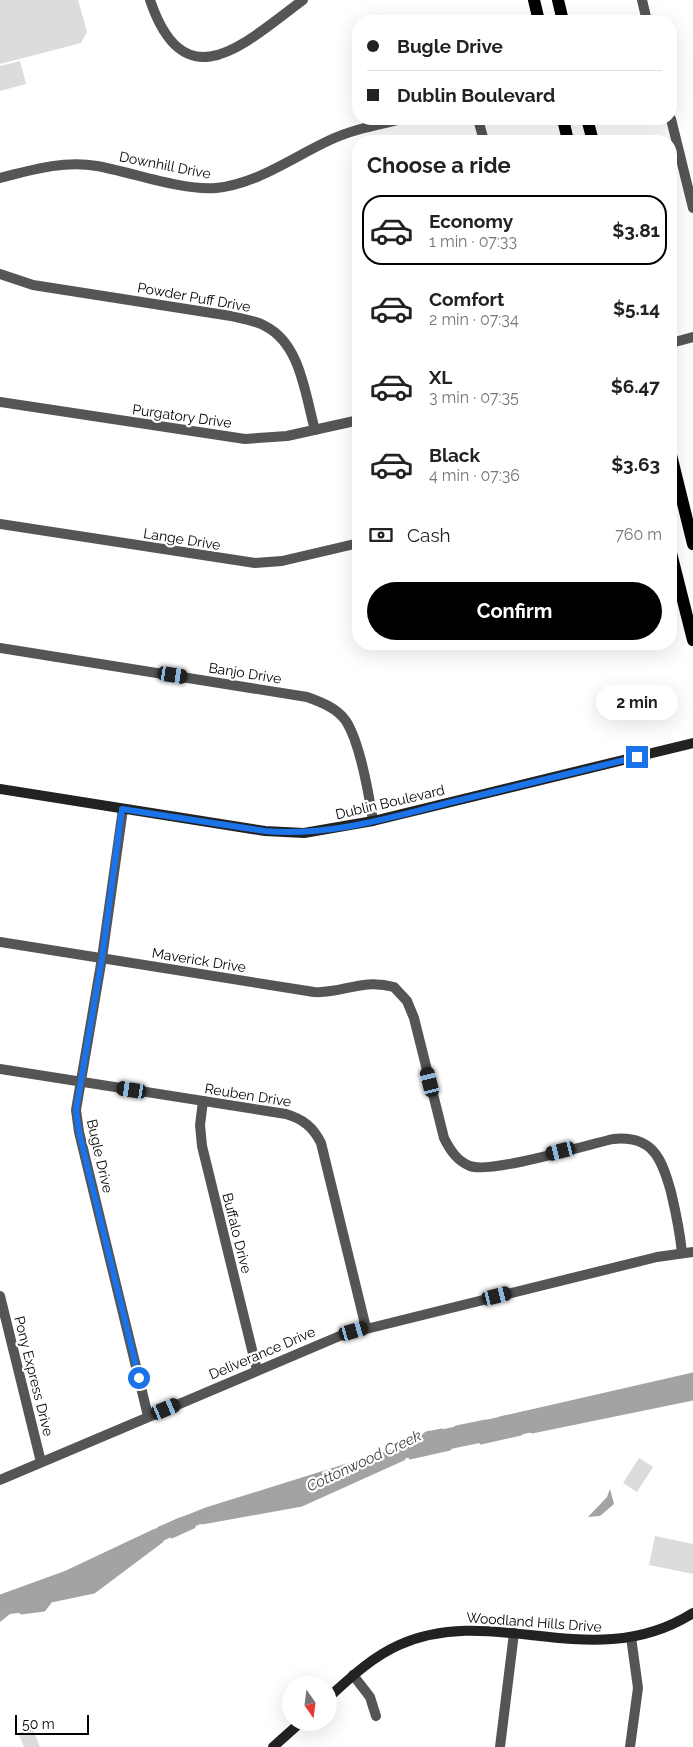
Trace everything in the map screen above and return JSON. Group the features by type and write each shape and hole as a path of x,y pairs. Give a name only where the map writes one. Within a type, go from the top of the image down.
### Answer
{"main road":[{"path":"534,0 538,15"},
{"path":"558,0 562,15"},
{"path":"677,479 693,544"},
{"path":"677,576 693,640"},
{"name":"Dublin Boulevard","path":"0,789 285,833 322,831 373,821 693,743"},
{"name":"Woodland Hills Drive","path":"338,1689 353,1676 398,1645 436,1634 474,1630 582,1641 612,1640 666,1626 693,1613"},
{"path":"273,1747 291,1731"}],"street":[{"path":"150,0 169,41 188,55 198,57 211,56 236,47 303,0"},
{"path":"642,0 646,15"},
{"name":"Downhill Drive","path":"0,178 47,167 95,165 198,188 229,186 254,178 339,136 380,125"},
{"path":"677,143 693,208"},
{"name":"Powder Puff Drive","path":"0,274 33,285 231,316 262,324 281,338 294,356 315,430"},
{"path":"677,341 693,337"},
{"name":"Purgatory Drive","path":"0,402 245,439 273,439 352,422"},
{"name":"Lange Drive","path":"0,524 255,563 282,561 352,545"},
{"name":"Banjo Drive","path":"0,648 298,695 318,700 339,713 348,726 354,741 373,821"},
{"name":"Bugle Drive","path":"122,809 102,958 76,1110 78,1127 148,1416"},
{"name":"Maverick Drive","path":"0,942 314,992 323,993 372,983 394,986"},
{"path":"399,977 394,986 406,1001 414,1018 444,1138 454,1156 470,1166 491,1168 613,1139 623,1138 643,1142 652,1148 664,1166 679,1226 682,1253"},
{"name":"Reuben Drive","path":"0,1069 296,1116 312,1128 320,1143 366,1328"},
{"name":"Buffalo Drive","path":"203,1101 200,1125 202,1146 257,1370"},
{"name":"Deliverance Drive","path":"0,1480 327,1340 366,1328 657,1257 693,1252"},
{"name":"Pony Express Drive","path":"0,1296 41,1462"},
{"path":"500,1747 514,1633"},
{"path":"630,1747 638,1688 631,1636"},
{"path":"353,1676 370,1697 376,1716"}],"shaded area":[{"path":"0,0 78,0 87,32 81,43 0,64"},
{"path":"20,61 26,84 0,91 0,66"},
{"path":"639,1458 653,1467 637,1492 623,1483"},
{"path":"655,1536 693,1544 693,1574 649,1565"},
{"path":"32,1727 40,1747 24,1747 18,1733"}],"water":[{"path":"693,1374 693,1399 402,1459 302,1505 207,1521 156,1544 94,1592 51,1601 44,1610 10,1614 0,1622 0,1596 64,1572 178,1518 414,1444 426,1433"},
{"path":"610,1489 614,1504 600,1516 588,1517 607,1497"}],"waterway":[{"name":"Cottonwood Creek","path":"500,1418 693,1374"},
{"name":"Cottonwood Creek","path":"532,1432 693,1399"},
{"name":"Cottonwood Creek","path":"456,1427 486,1421"},
{"name":"Cottonwood Creek","path":"159,1528 206,1509 414,1444 426,1433 442,1430"},
{"name":"Cottonwood Creek","path":"481,1443 521,1434"},
{"name":"Cottonwood Creek","path":"410,1458 450,1449"},
{"name":"Cottonwood Creek","path":"202,1523 302,1505 404,1459"},
{"name":"Cottonwood Creek","path":"172,1537 194,1527"},
{"name":"Cottonwood Creek","path":"0,1596 64,1573 153,1531"},
{"name":"Cottonwood Creek","path":"21,1613 44,1610 51,1601 94,1592 162,1541"}],"route":[{"path":"139,1378 79,1132 76,1110 102,958 122,809 265,831 304,833 373,821 637,757"}]}
